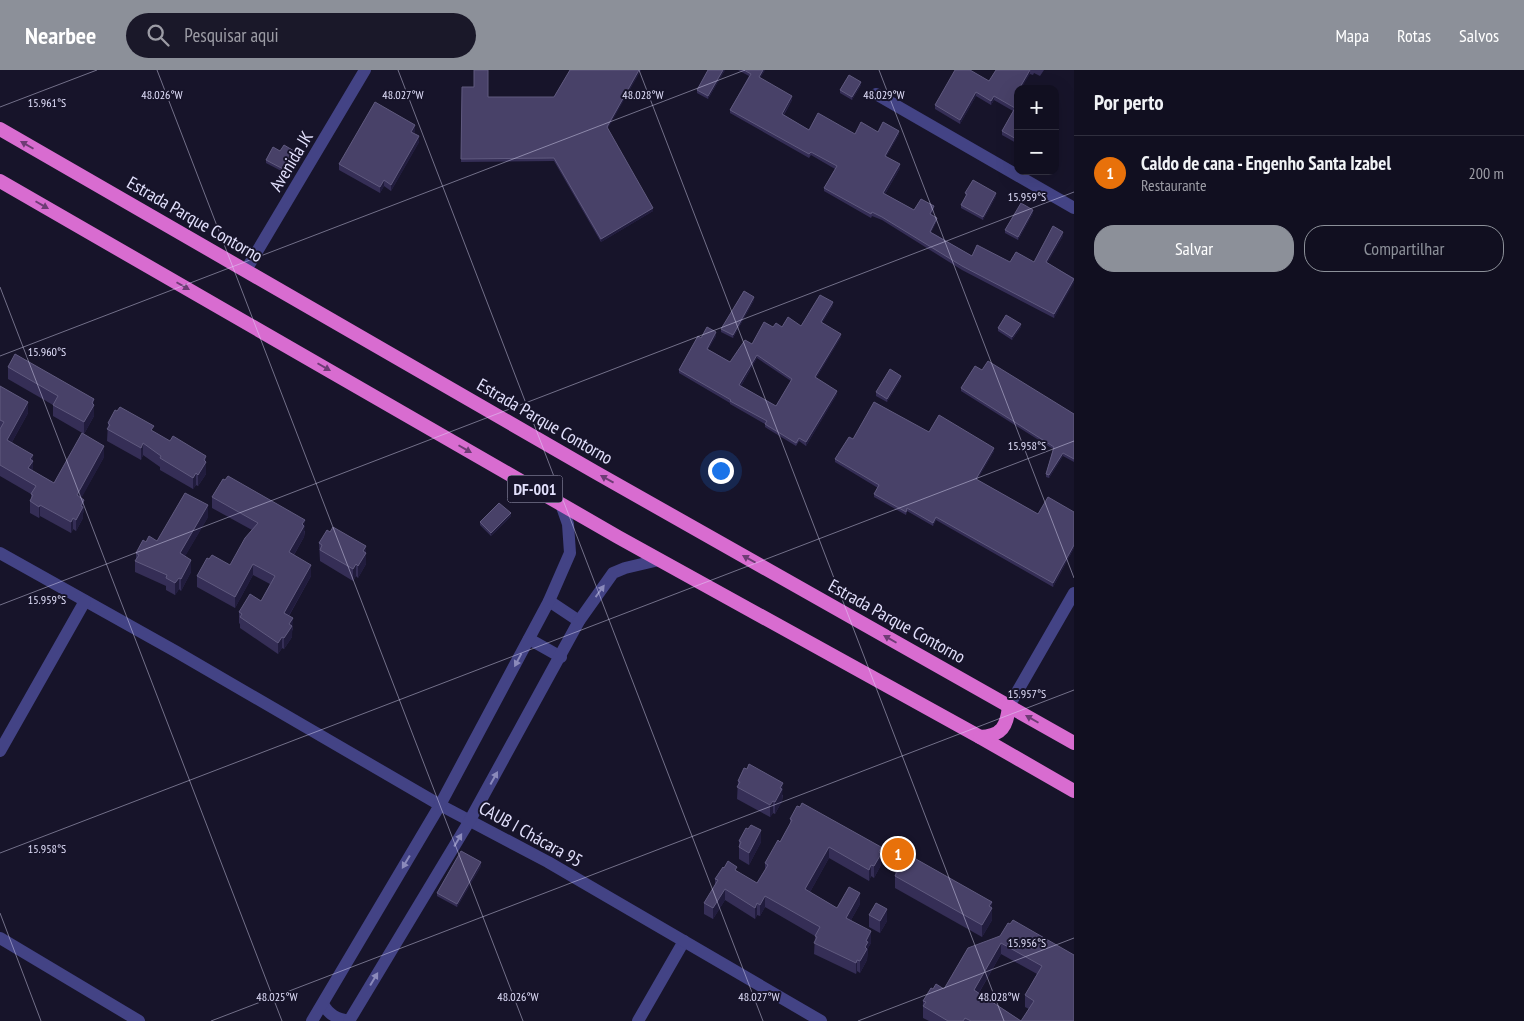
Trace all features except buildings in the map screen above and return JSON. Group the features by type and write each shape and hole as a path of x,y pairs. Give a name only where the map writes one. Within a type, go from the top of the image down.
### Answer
{"highway":[{"name":"Estrada Parque Contorno","path":"0,129 595,472 1074,743"},
{"name":"DF-001","path":"0,181 560,504 1074,791"},
{"path":"980,737 996,734 1002,729 1007,722 1009,706"}],"street":[{"name":"Avenida JK","path":"246,270 365,70"},
{"path":"876,94 1074,208"},
{"path":"312,1021 440,805 549,601 570,553 568,524 560,504"},
{"name":"CAUB I Chácara 95","path":"0,553 440,805 548,862 821,1021"},
{"path":"323,1004 327,1011 333,1015 342,1020 349,1021 470,820 561,657 579,621 613,574 625,568 659,560"},
{"path":"1009,706 1074,593"},
{"path":"0,751 85,601"},
{"path":"549,601 579,621"},
{"path":"529,639 561,657"},
{"path":"0,938 139,1021"},
{"path":"638,1021 684,941"}],"place":[{"name":"Caldo de cana - Engenho Santa Izabel","path":"898,854"}]}
